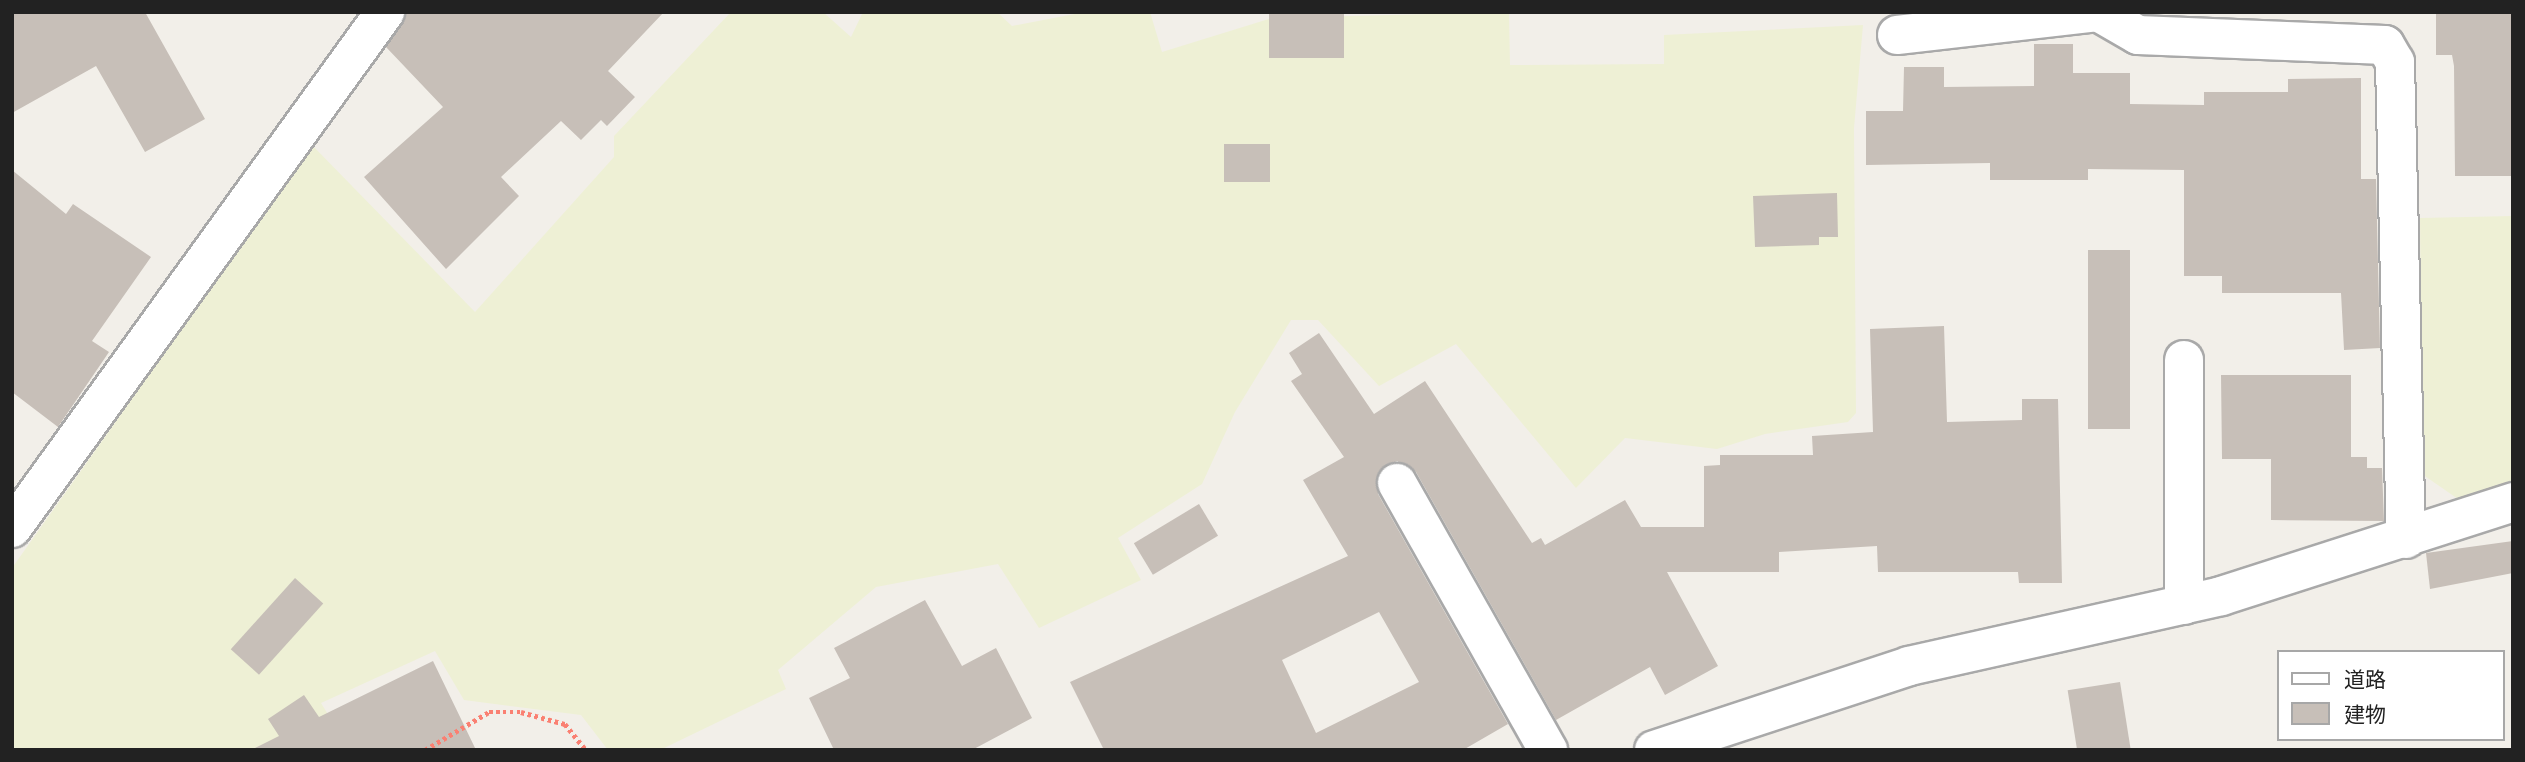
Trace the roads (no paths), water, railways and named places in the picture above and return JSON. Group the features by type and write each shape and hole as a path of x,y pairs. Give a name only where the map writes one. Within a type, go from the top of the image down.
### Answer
{"street":[{"path":"12,528 385,12"},
{"path":"1897,35 2100,13 2137,35 2385,45 2395,62 2406,539"},
{"path":"2184,360 2184,605"},
{"path":"1397,483 1548,750"},
{"path":"1654,750 1909,666 2184,605 2406,539 2513,502"}]}
